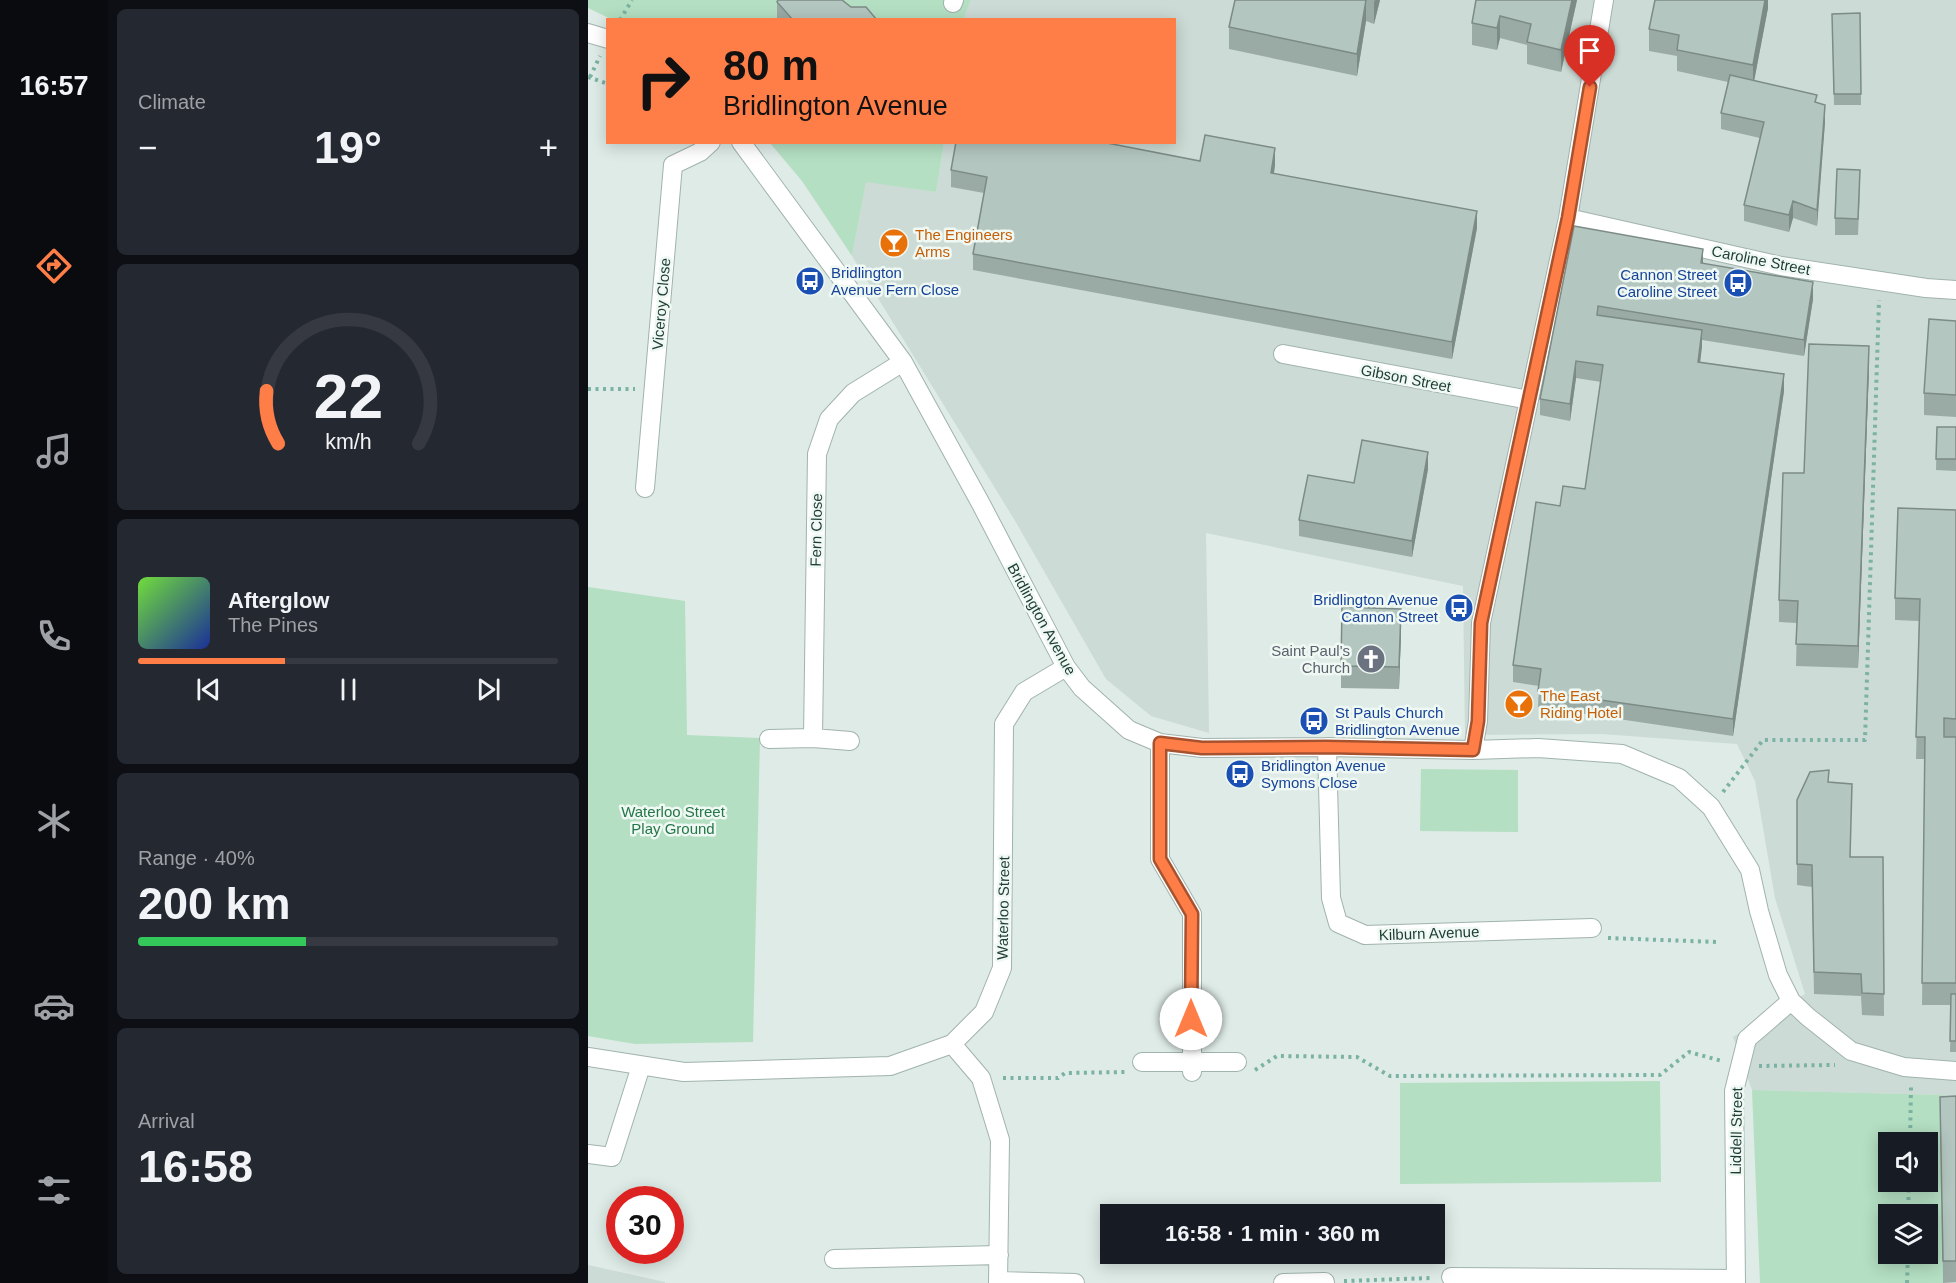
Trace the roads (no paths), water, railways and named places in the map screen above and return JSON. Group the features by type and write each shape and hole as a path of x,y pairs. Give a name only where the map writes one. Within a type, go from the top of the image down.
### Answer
{"street":[{"path":"1473,750 1478,721 1481,623 1568,218 1604,0"},
{"path":"588,33 606,38"},
{"name":"Viceroy Close","path":"645,488 673,165 700,152 709,144"},
{"name":"Bridlington Avenue","path":"742,144 903,362 981,504 1066,667 1082,688 1129,730 1160,743 1202,748 1327,747 1473,750 1538,748 1622,754 1679,778 1711,807 1750,870 1759,911 1778,975 1791,1001 1851,1051 1911,1068 1956,1071"},
{"name":"Caroline Street","path":"1568,218 1781,266 1926,288 1956,290"},
{"name":"Gibson Street","path":"1283,354 1528,400"},
{"name":"Fern Close","path":"813,738 817,453 829,419 854,393 903,362"},
{"name":"Waterloo Street","path":"588,1057 684,1072 890,1066 952,1044 984,1012 1002,968 1004,724 1024,692 1066,667"},
{"path":"769,739 813,738 850,741"},
{"path":"1160,743 1160,859 1192,914 1192,1067"},
{"name":"Kilburn Avenue","path":"1327,747 1331,898 1338,923 1365,935 1592,928"},
{"name":"Liddell Street","path":"1736,1281 1734,1091 1747,1039 1791,1001"},
{"path":"952,1044 981,1078 1000,1140 998,1282 1075,1283"},
{"path":"1138,1067 1192,1067 1237,1062"},
{"path":"588,1154 612,1157 641,1066"},
{"path":"834,1259 999,1255"},
{"path":"1451,1277 1736,1281"},
{"path":"1283,1283 1325,1282"}],"place":[{"name":"The Engineers Arms","path":"894,243"},
{"name":"Bridlington Avenue Fern Close","path":"810,281"},
{"name":"Cannon Street Caroline Street","path":"1738,283"},
{"name":"Bridlington Avenue Cannon Street","path":"1459,608"},
{"name":"Saint Paul's Church","path":"1371,659"},
{"name":"The East Riding Hotel","path":"1519,704"},
{"name":"St Pauls Church Bridlington Avenue","path":"1314,721"},
{"name":"Bridlington Avenue Symons Close","path":"1240,774"}],"park label":[{"name":"Waterloo Street Play Ground","path":"673,820"}]}
